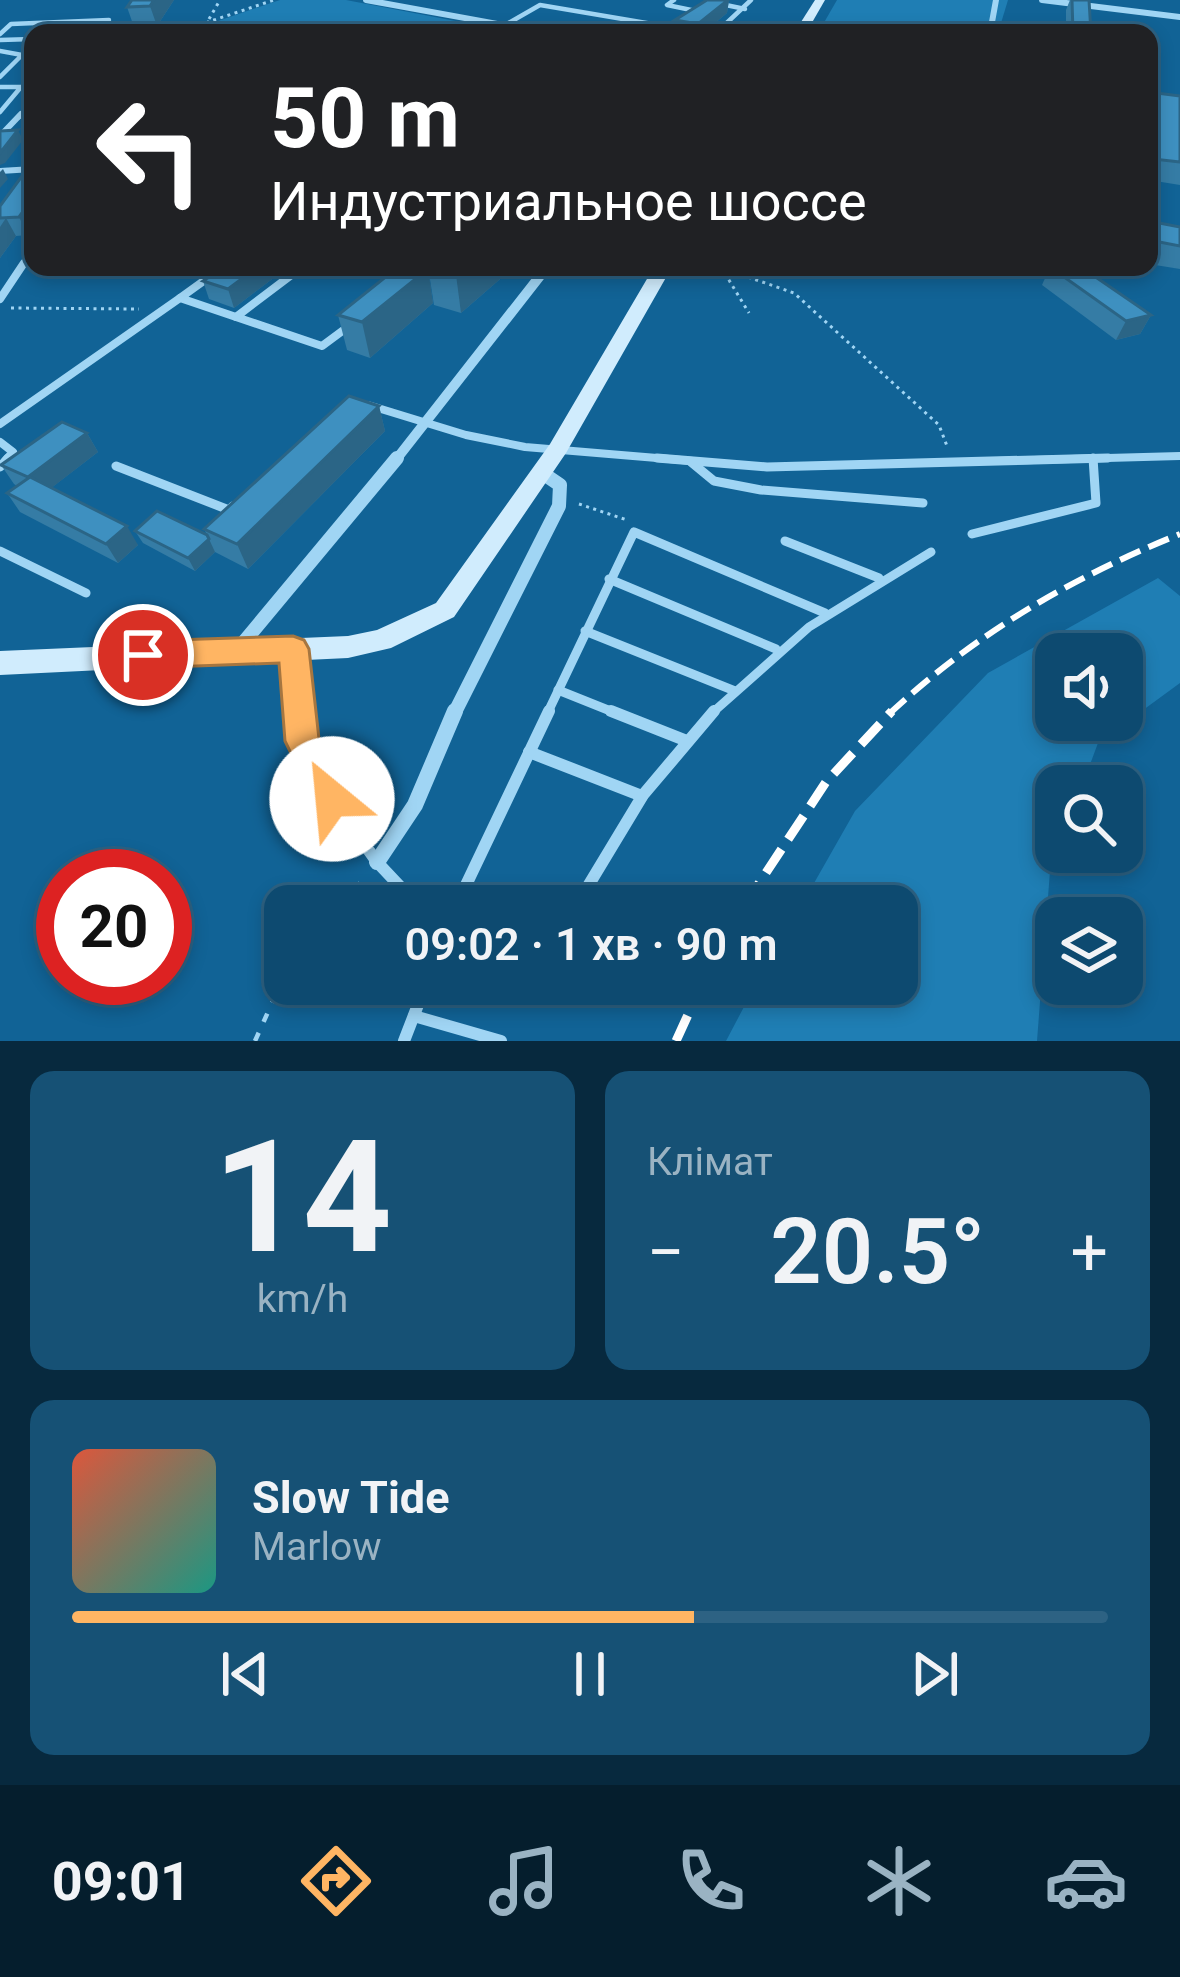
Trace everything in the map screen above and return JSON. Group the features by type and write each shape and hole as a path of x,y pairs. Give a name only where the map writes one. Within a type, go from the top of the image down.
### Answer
{"main road":[{"path":"0,663 348,647 381,640 445,610 558,448 658,276"}],"street":[{"path":"366,0 500,24"},
{"path":"1042,0 1180,16"},
{"path":"238,649 428,421 540,276"},
{"path":"377,862 415,805 454,713 541,545 560,485 541,472"}],"lane":[{"path":"566,8 582,0"},
{"path":"674,0 667,4 696,11"},
{"path":"726,24 752,0"},
{"path":"675,24 710,3 745,8"},
{"path":"508,24 541,4 654,24"},
{"path":"0,37 11,23 109,20"},
{"path":"0,51 22,55 0,77"},
{"path":"0,86 21,87 0,112"},
{"path":"0,112 23,111"},
{"path":"0,136 23,111"},
{"path":"0,299 24,263"},
{"path":"0,424 211,276"},
{"path":"236,317 290,276"},
{"path":"180,298 322,346 358,320"},
{"path":"352,406 428,421 466,435 690,461 803,467 952,459 1180,456"},
{"path":"0,442 13,452 0,467"},
{"path":"972,535 1096,503 1093,457"},
{"path":"690,461 714,481 761,490 923,503"},
{"path":"116,466 230,510 245,496"},
{"path":"466,885 634,532 825,613"},
{"path":"785,541 879,578"},
{"path":"0,550 86,593"},
{"path":"589,885 642,796 687,741 776,649 879,578 931,552"},
{"path":"609,579 776,649"},
{"path":"585,632 735,691"},
{"path":"293,649 302,741 318,779 377,862 399,885"},
{"path":"557,690 687,741"},
{"path":"530,752 642,796"},
{"path":"404,1041 418,1005"},
{"path":"414,1016 501,1041"}],"path":[{"path":"206,24 220,0"},
{"path":"208,22 274,0"},
{"path":"726,276 749,314"},
{"path":"747,276 794,293 939,425 952,459"},
{"path":"0,308 165,309"},
{"path":"560,496 626,520 634,532"},
{"path":"358,885 377,862"},
{"path":"255,1041 271,1005"}],"shaded area":[{"path":"280,0 346,0 471,24 211,24"},
{"path":"837,0 1008,0 1001,24 823,24"},
{"path":"1158,578 1180,596 1180,683 1143,710 1143,633 1060,633"},
{"path":"1035,647 1035,741 1101,741 1090,765 1035,765 1035,873 1050,873 1048,897 1035,897 1037,1041 726,1041 745,1005 918,1005 918,885 813,885 855,811 988,673"}],"building":[{"path":"132,0 154,0 150,6 127,7"},
{"path":"707,0 728,0 698,24 675,20"},
{"path":"1072,0 1089,0 1090,24 1073,24"},
{"path":"1158,93 1180,96 1180,162 1158,160"},
{"path":"18,130 0,153 0,131"},
{"path":"24,173 24,210 19,217 0,218 0,206"},
{"path":"1158,223 1180,227 1180,246 1158,242"},
{"path":"210,276 246,276 228,289 203,281"},
{"path":"387,276 419,276 362,322 338,315"},
{"path":"1063,276 1094,276 1151,315 1126,321"},
{"path":"349,396 379,406 237,544 204,529"},
{"path":"62,422 87,433 28,477 1,465"},
{"path":"30,477 127,526 106,544 7,493"},
{"path":"157,511 209,539 188,558 135,531"}],"railway":[{"path":"890,713 956,658 1026,610 1180,534"},
{"path":"758,885 826,782 890,713"},
{"path":"676,1041 692,1005"}],"route":[{"path":"143,655 293,649 302,741 332,799"}]}
